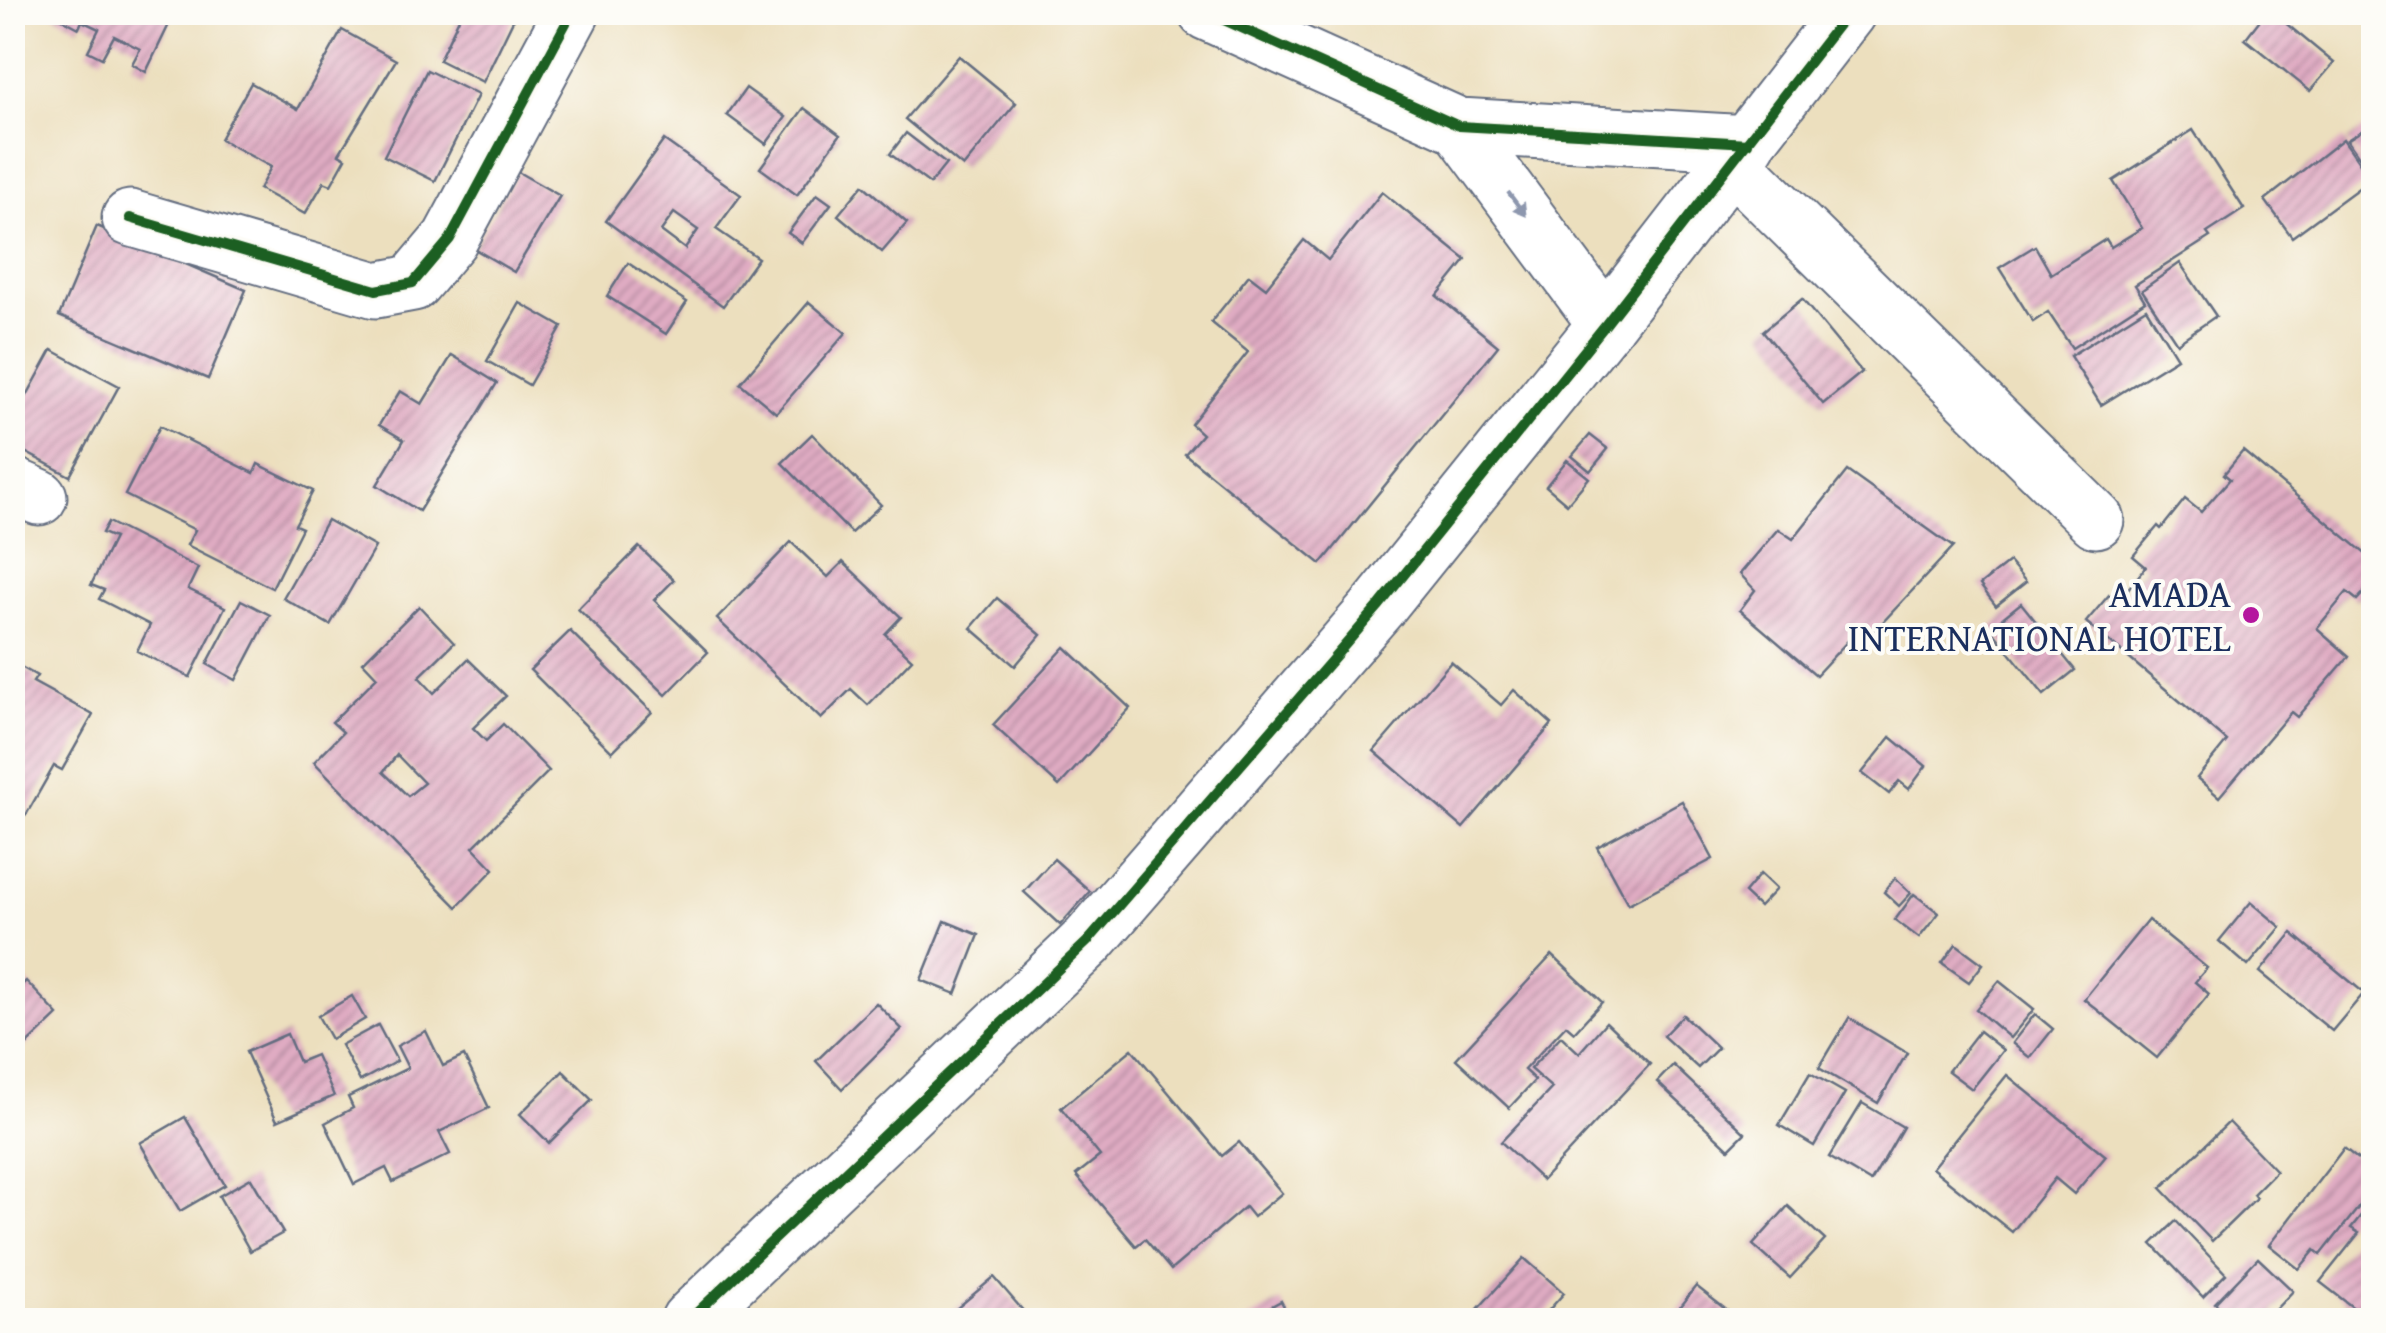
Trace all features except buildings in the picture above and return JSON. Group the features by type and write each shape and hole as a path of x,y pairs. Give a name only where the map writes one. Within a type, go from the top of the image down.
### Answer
{"street":[{"path":"130,218 376,290 413,283 450,239 572,12"},
{"path":"1206,12 1458,126 1740,153 2096,520"},
{"path":"690,1320 1088,941 1378,607 1606,324 1848,12"},
{"path":"1458,126 1606,324"}],"cycle path":[{"path":"130,218 376,290 413,283 450,239 572,12"},
{"path":"1206,12 1459,126 1748,143"},
{"path":"689,1320 1088,941 1378,607 1606,324 1848,12"}],"place":[{"name":"AMADA INTERNATIONAL HOTEL","path":"2251,615"}]}
